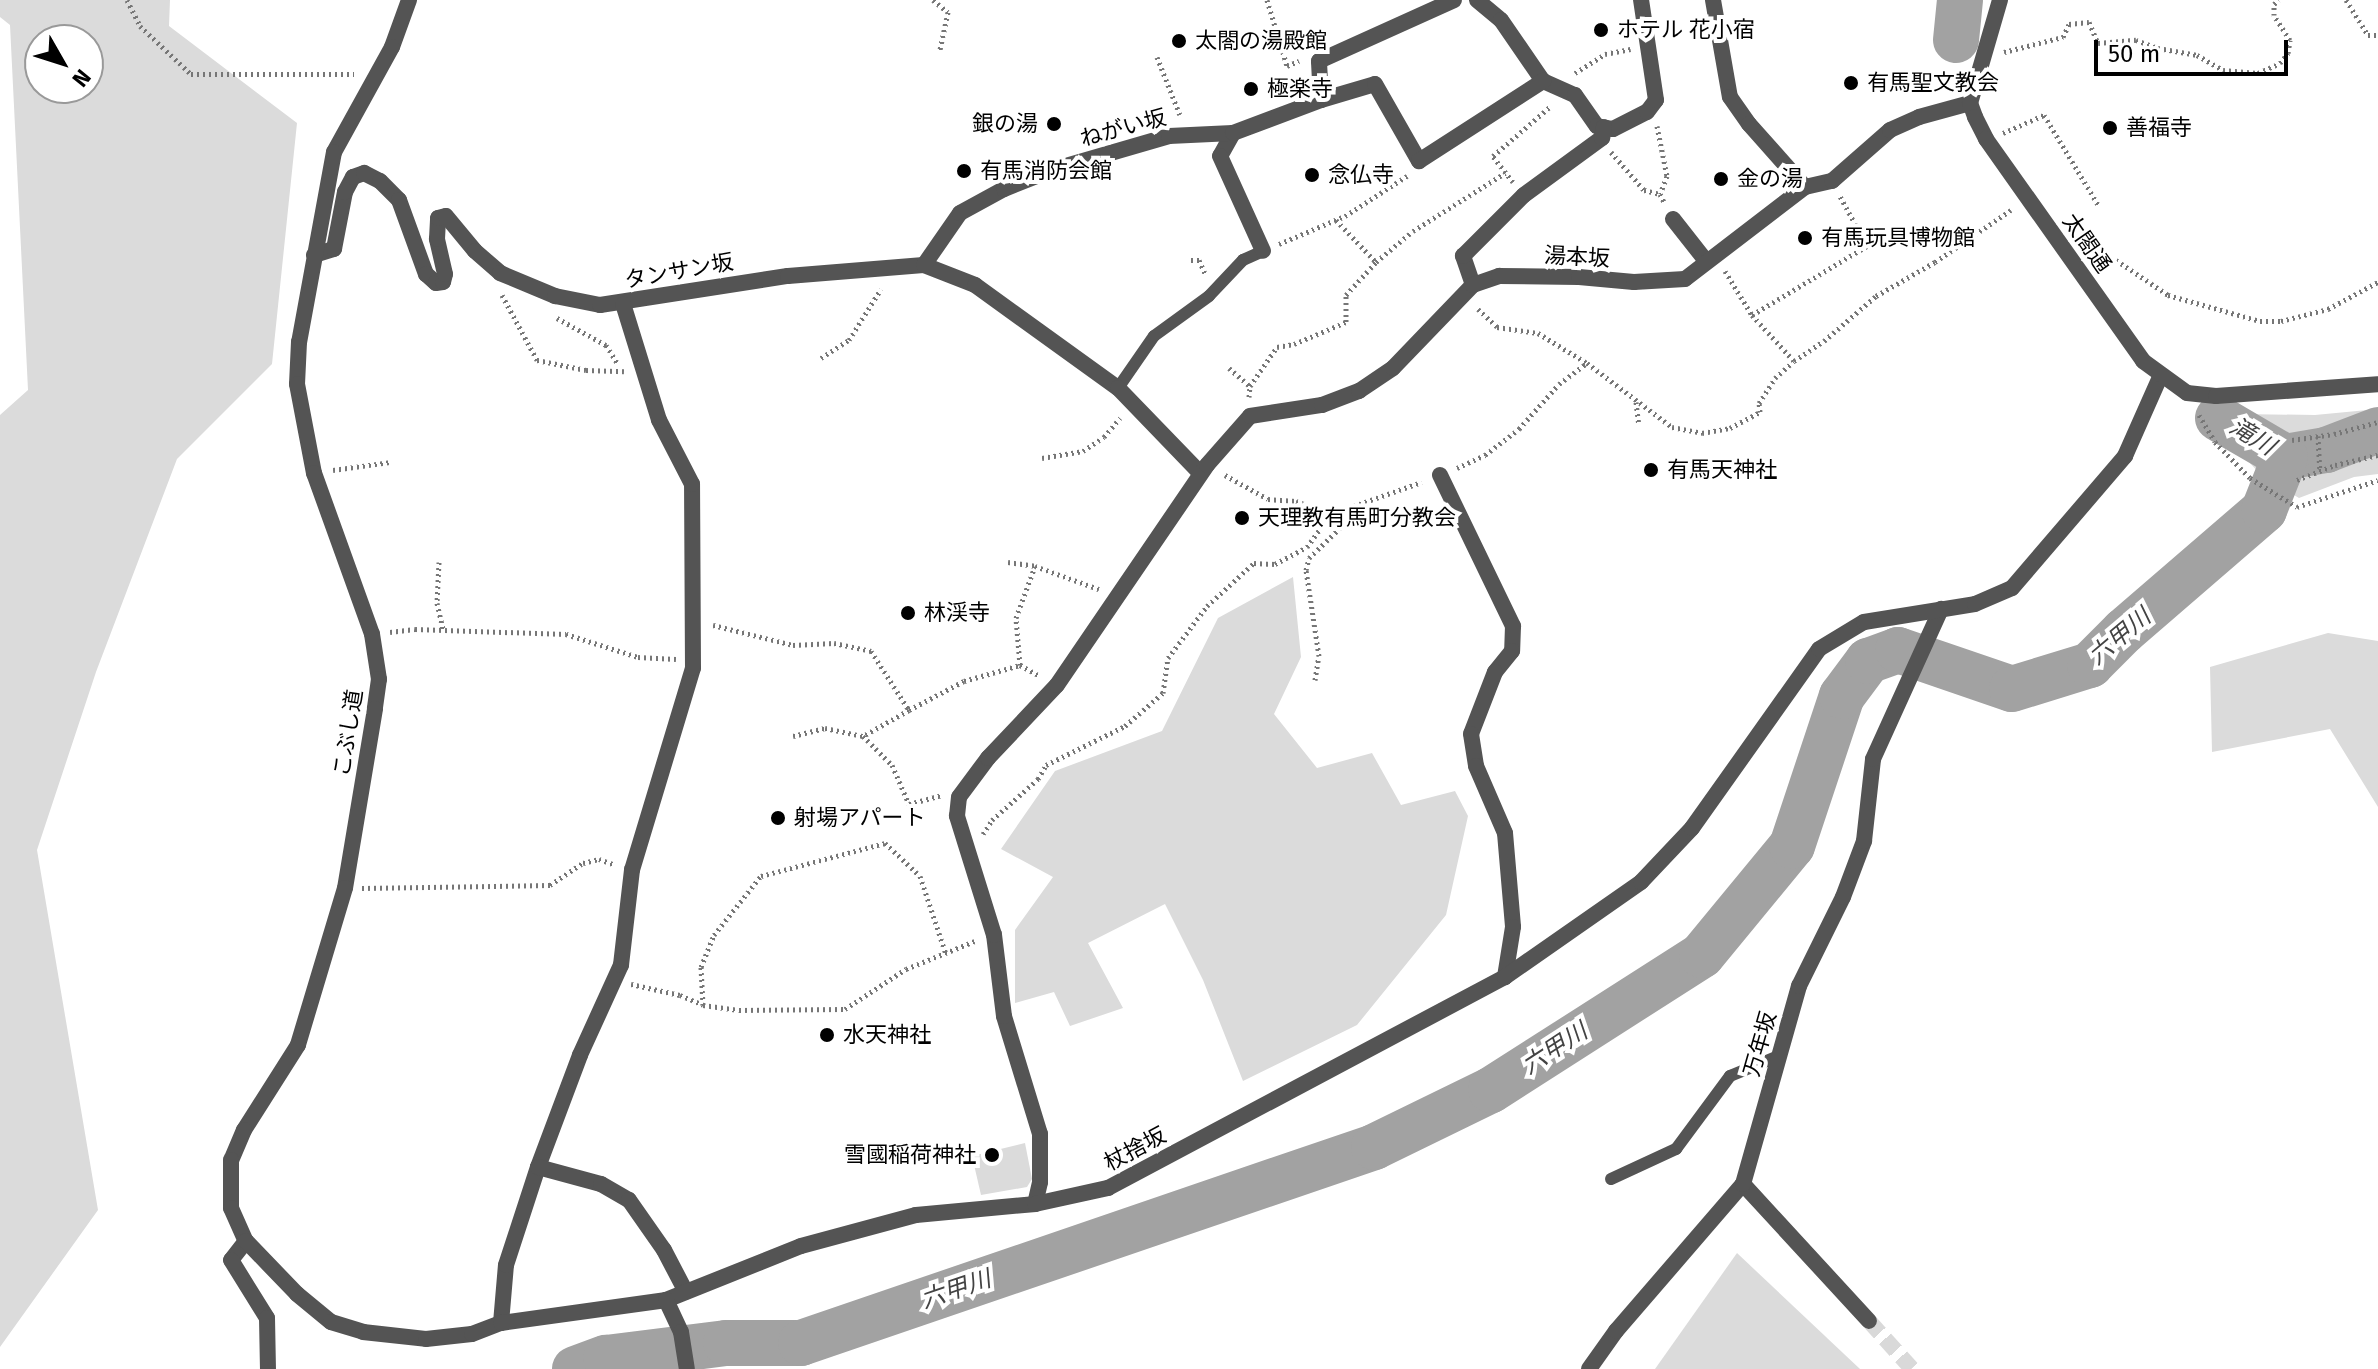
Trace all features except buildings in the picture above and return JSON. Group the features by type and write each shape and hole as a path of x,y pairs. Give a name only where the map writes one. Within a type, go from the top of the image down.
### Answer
{"street":[{"name":"こぶし道","path":"246,1241 231,1208 231,1160 244,1130 298,1045 345,888 381,710 372,634 314,473 297,384 299,342 334,152 392,47 409,0"},
{"path":"1321,100 1319,61 1454,0"},
{"path":"1477,0 1501,20 1543,81 1575,95 1603,133"},
{"path":"1035,1204 1040,1182 1040,1134 1004,1016 994,935 957,816 959,797 988,758 1057,685 1204,469 1250,416 1322,405 1359,391 1401,361 1468,289 1463,256 1524,195 1603,133 1647,112 1656,100 1641,0"},
{"path":"1713,0 1730,97 1749,124 1805,187"},
{"path":"1970,103 2000,0"},
{"path":"1419,161 1543,81"},
{"name":"ねがい坂","path":"924,265 960,213 1004,189 1052,170 1169,136 1233,133 1321,100 1375,84 1419,161"},
{"name":"湯本坂","path":"1468,289 1499,276 1579,277 1634,282 1685,279 1805,187 1832,181 1890,130 1919,117 1970,103"},
{"name":"太閤通","path":"1970,103 1987,140 2143,361 2160,377 2187,393"},
{"path":"1233,133 1220,156 1263,251"},
{"name":"タンサン坂","path":"314,255 334,249 345,192 353,177 364,173 380,181 399,200 426,274 436,283 443,282 445,274 437,239 438,218 446,216 475,251 512,279 584,303 623,304 788,276 924,265 975,285 1118,388 1204,469"},
{"path":"1673,219 1710,258"},
{"path":"501,1323 506,1265 538,1167 580,1055 614,981 627,936 632,870 667,763 692,660 692,484 659,420 623,304"},
{"name":"杖捨坂","path":"246,1241 297,1294 331,1322 363,1332 426,1339 472,1334 501,1323 666,1300 801,1246 916,1215 1035,1204 1108,1188 1505,977 1641,882 1692,828 1819,649 1864,622 1975,604 2012,588 2125,456 2160,377"},
{"path":"2187,393 2216,396 2378,384"},
{"path":"1440,475 1513,626 1512,651 1495,672 1471,734 1476,766 1505,833 1513,927 1505,977"},
{"name":"万年坂","path":"1589,1369 1616,1331 1743,1184 1799,986 1843,897 1864,841 1873,759 1941,609"},
{"path":"538,1167 601,1184 629,1200 664,1250 686,1292"},
{"path":"1743,1184 1869,1321"},
{"path":"246,1241 231,1260 267,1318 268,1369"},
{"path":"666,1300 681,1332 687,1369"}],"lane":[{"path":"1118,388 1154,336 1209,296 1243,260 1263,251"},
{"path":"1611,1179 1676,1149 1730,1076 1781,1055"}],"path":[{"path":"127,0 140,26 191,74 326,73"},
{"path":"933,0 948,12 940,51"},
{"path":"1267,0 1287,66 1313,55 1319,61"},
{"path":"1986,54 2058,39 2068,32 2069,24 2089,22 2098,43 2136,40 2158,48 2197,55 2223,70 2258,73 2280,63 2288,53 2290,40 2274,15 2274,4 2279,0"},
{"path":"2346,0 2368,35 2378,35"},
{"path":"1250,416 1246,412 1250,386 1277,347 1294,344 1346,322 1346,295 1376,262 1413,231 1505,173 1493,156 1567,91 1572,75 1605,54 1648,46"},
{"path":"1157,57 1188,135"},
{"path":"1603,133 1625,172 1644,190 1660,194 1667,176 1651,106"},
{"path":"1987,140 2044,115 2099,206"},
{"path":"1263,251 1336,219 1419,168 1419,161"},
{"path":"1752,315 1867,246 1832,181"},
{"path":"1468,289 1497,327 1538,333 1687,433 1730,428 1760,412 1759,403 1775,378 1876,296 1935,262 2028,198"},
{"path":"1336,219 1376,262"},
{"path":"1710,258 1752,315 1794,361"},
{"path":"2075,263 2116,260 2168,295 2260,321 2281,321 2328,309 2378,282"},
{"path":"821,358 849,340 869,313 893,267"},
{"path":"501,293 515,299"},
{"path":"555,317 606,345 623,371"},
{"path":"525,337 537,360 586,370 644,373"},
{"path":"1204,469 1268,499 1296,501 1331,514 1440,475 1485,455 1519,429 1559,384 1587,363"},
{"path":"1229,368 1250,386"},
{"path":"2187,393 2215,442 2250,478 2297,507 2378,480"},
{"path":"1636,401 1639,425"},
{"path":"1042,458 1083,451 1104,437 1134,403"},
{"path":"2292,440 2378,422"},
{"path":"2318,436 2320,471"},
{"path":"2297,480 2378,455"},
{"path":"314,473 391,462"},
{"path":"1315,680 1319,656 1306,570 1309,558 1344,524 1341,511"},
{"path":"973,864 983,860 981,838 992,820 1038,779 1046,765 1125,726 1163,693 1168,658 1189,626 1231,582 1254,563 1275,564 1307,547 1331,514"},
{"path":"439,562 437,603 443,630"},
{"path":"1008,562 1035,566 1118,596"},
{"path":"1020,665 1016,618 1035,566"},
{"path":"692,636 716,624 793,645 834,643 871,651 909,710"},
{"path":"406,630 566,634 638,657 692,660"},
{"path":"863,736 964,681 1020,665 1057,685"},
{"path":"793,736 825,728 863,736 892,765 909,804 944,795 959,797"},
{"path":"703,1005 701,967 714,935 761,876 885,843 920,876 946,954"},
{"path":"345,888 550,885 583,863 599,859 632,870"},
{"path":"614,981 680,995 703,1005 739,1010 845,1009 906,969 994,935"}],"shaded area":[{"path":"0,0 170,0 169,26 297,123 272,364 177,459 96,672 37,850 98,1210 0,1347 0,415 28,390 10,25 0,17"},
{"path":"2378,409 2378,474 2354,477 2299,498 2262,476 2222,433 2239,414 2315,415"},
{"path":"1293,577 1301,657 1274,714 1317,768 1372,753 1401,805 1455,791 1468,816 1446,915 1357,1025 1243,1081 1203,980 1165,904 1088,943 1123,1008 1070,1026 1054,992 1015,1003 1015,930 1053,877 1001,849 1055,771 1162,731 1218,618"},
{"path":"2328,633 2378,641 2378,807 2330,729 2212,752 2210,667"},
{"path":"1025,1143 1032,1179 1027,1187 981,1195 972,1156"},
{"path":"1737,1253 1860,1369 1655,1369"}],"waterway":[{"name":"滝川","path":"1956,40 1960,0"},
{"name":"滝川","path":"2218,418 2285,457"},
{"path":"2285,457 2326,450 2378,430"},
{"name":"六甲川","path":"575,1369 606,1358 726,1343 801,1343 1374,1147 1491,1090 1702,955 1792,846 1842,696 1868,661 1898,650 2012,689 2090,665 2124,631 2264,510 2285,457"}],"tunnel":[{"path":"1869,1321 1912,1369"}],"place":[{"name":"ホテル 花小宿","path":"1601,30"},
{"name":"太閤の湯殿館","path":"1179,41"},
{"name":"有馬聖文教会","path":"1851,83"},
{"name":"極楽寺","path":"1251,89"},
{"name":"銀の湯","path":"1054,124"},
{"name":"善福寺","path":"2110,128"},
{"name":"有馬消防会館","path":"964,171"},
{"name":"念仏寺","path":"1312,175"},
{"name":"金の湯","path":"1721,179"},
{"name":"有馬玩具博物館","path":"1805,238"},
{"name":"有馬天神社","path":"1651,470"},
{"name":"天理教有馬町分教会","path":"1242,518"},
{"name":"林渓寺","path":"908,613"},
{"name":"射場アパート","path":"778,818"},
{"name":"水天神社","path":"827,1035"},
{"name":"雪國稲荷神社","path":"992,1155"}]}
